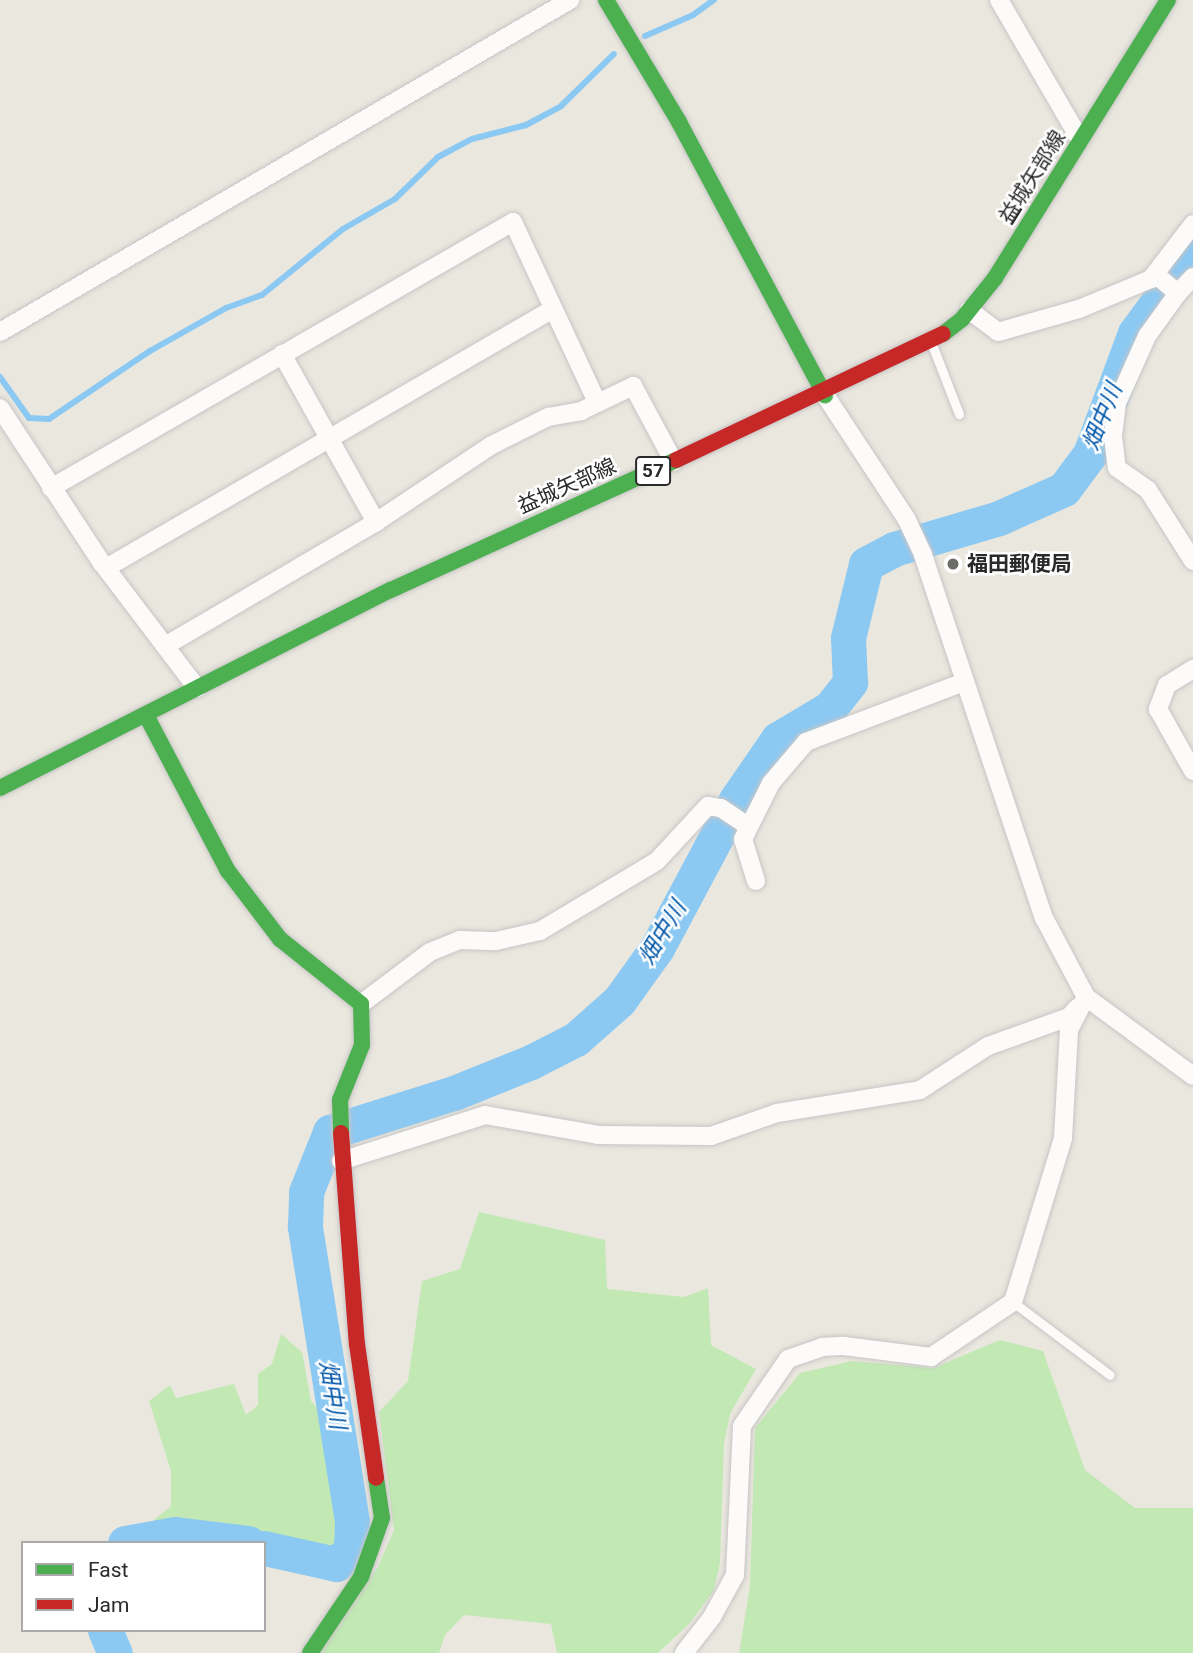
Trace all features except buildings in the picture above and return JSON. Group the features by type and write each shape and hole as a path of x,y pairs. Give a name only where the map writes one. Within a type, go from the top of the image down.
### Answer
{"street":[{"path":"0,332 570,0"},
{"path":"606,0 679,122 825,395 907,520 923,555 1044,918 1086,997 1193,1076"},
{"path":"999,0 1080,139"},
{"name":"益城矢部線","path":"0,788 391,590 825,395 931,342 969,310 995,278 1168,0"},
{"path":"51,488 513,222 597,402"},
{"path":"969,310 998,332 1079,309 1157,275 1193,224"},
{"path":"1157,275 1177,293"},
{"path":"1193,277 1177,293 1147,336 1125,379 1113,437 1117,468 1148,490 1193,561"},
{"path":"106,568 553,309"},
{"path":"282,354 376,522"},
{"path":"165,646 376,522 492,445 548,417 581,411 633,386 674,462"},
{"path":"0,408 106,568 197,688"},
{"path":"1193,669 1167,685 1158,709 1193,771"},
{"path":"756,881 743,839 745,824 771,783 806,742 964,682"},
{"path":"146,715 228,871 280,939 361,1004 362,1045 340,1100 341,1157 357,1344 382,1518 360,1577 310,1653"},
{"path":"361,1004 430,952 460,940 496,941 540,931 657,861 697,813 708,806 721,808 745,824"},
{"path":"341,1157 485,1115 598,1135 711,1136 777,1113 919,1090 988,1046 1069,1017 1086,997"},
{"path":"684,1653 712,1617 735,1575 742,1426 788,1359 822,1347 844,1346 931,1357 1013,1302 1063,1138 1069,1030 1086,997"}],"lane":[{"path":"931,342 959,414"},
{"path":"1013,1302 1110,1375"}],"green space":[{"path":"479,1212 605,1240 607,1289 684,1297 708,1288 711,1345 756,1369 730,1414 724,1444 720,1563 714,1590 690,1623 658,1653 557,1653 551,1624 464,1615 445,1635 439,1653 312,1653 377,1569 394,1530 379,1412 408,1381 422,1281 460,1269"},
{"path":"281,1334 302,1352 311,1401 327,1418 347,1522 347,1546 332,1556 188,1525 149,1524 171,1506 171,1471 149,1401 170,1385 176,1398 234,1384 246,1415 258,1405 258,1374 272,1364"},
{"path":"1000,1340 1043,1351 1085,1470 1135,1508 1193,1508 1193,1653 739,1653 750,1586 755,1428 800,1373 852,1361 933,1368"}],"waterway":[{"path":"645,36 693,15 714,0"},
{"path":"0,377 29,418 49,419 150,351 226,308 262,295 343,229 395,199 438,157 472,139 526,125 561,106 614,54"},
{"name":"畑中川","path":"266,1548 336,1564 351,1550 352,1521 305,1226 306,1192 330,1132 454,1093 531,1062 576,1039 619,1001 657,948 736,800 778,739 830,708 850,682 848,638 866,564 894,549 999,518 1064,489 1090,454 1135,333 1193,254"},
{"name":"畑中川","path":"136,1541 175,1534 232,1541"},
{"name":"畑中川","path":"106,1632 115,1653"}],"traffic: fast":[{"path":"606,0 679,122 825,395"},
{"path":"943,334 962,319 995,278 1168,0"},
{"path":"0,788 391,590 676,460"},
{"path":"146,715 228,871 280,939 361,1004 362,1045 340,1100 341,1133"},
{"path":"310,1653 361,1577 382,1518 376,1478"}],"traffic: jam":[{"path":"676,460 943,334"},
{"path":"341,1133 357,1344 376,1478"}],"place":[{"name":"福田郵便局","path":"953,564"}]}
